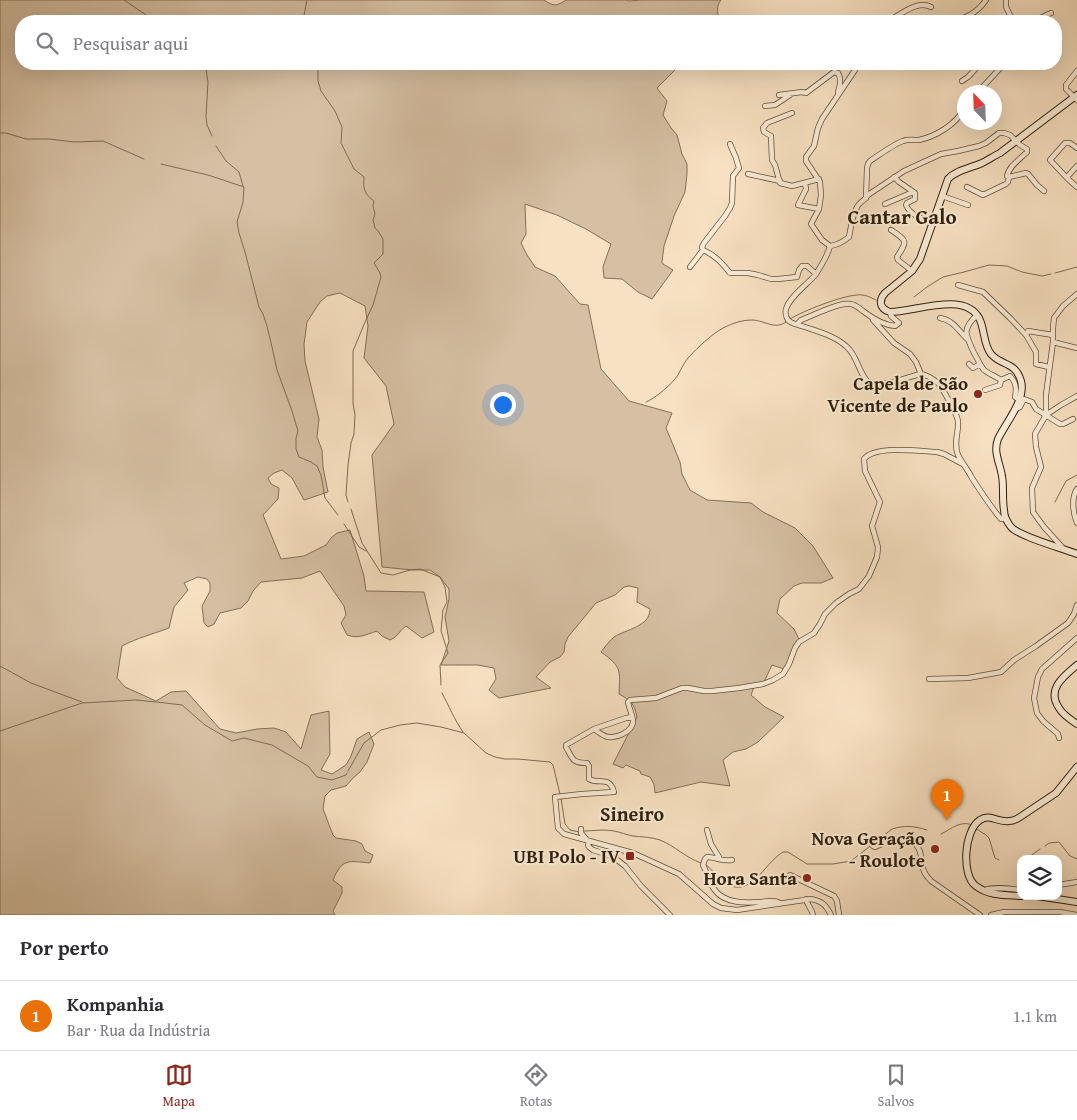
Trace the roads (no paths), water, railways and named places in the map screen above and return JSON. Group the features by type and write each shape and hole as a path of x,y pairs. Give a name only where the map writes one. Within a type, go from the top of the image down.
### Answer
{"street":[{"path":"970,15 980,8 986,0"},
{"path":"1006,0 1006,7 1010,15"},
{"path":"896,15 913,3 928,2 931,7"},
{"path":"1047,15 1051,13"},
{"path":"855,70 819,125 814,146 806,157 806,161 819,179 821,195 819,208 811,224 822,240 830,246 836,246 843,242 849,237 850,225 857,206 868,195 904,171 941,154 979,146 999,133 1004,132 1026,148 1028,152 1008,172 1007,176 1009,178 1006,184 984,195 967,187"},
{"path":"962,81 974,70"},
{"path":"984,85 998,70"},
{"path":"780,95 806,93 834,72 838,72 841,80 838,94"},
{"path":"1077,72 1066,85 1066,89 1076,98 986,161 956,172 948,179 920,259 912,271 885,293 880,302 882,308 890,312 952,304 968,307 977,315 991,354 1017,371 1022,389 1019,400 995,448 1002,474 1006,520 1015,531 1077,554"},
{"path":"765,106 775,105 791,95"},
{"path":"780,181 772,160 771,136 764,132 763,128 767,123 792,113"},
{"path":"866,199 866,176 870,161 902,141 921,139 940,132 957,119"},
{"path":"1077,148 1065,142 1050,160 1077,187"},
{"path":"690,267 703,250 704,243 725,216 732,203 733,176 739,168 730,144"},
{"path":"1067,177 1077,166"},
{"path":"1009,178 1026,173 1044,191"},
{"path":"748,174 780,181 780,183 792,186 819,179"},
{"path":"894,177 915,194 915,198 907,202 907,208 914,215 932,222"},
{"path":"805,183 806,189 798,206 819,208"},
{"path":"885,204 913,192"},
{"path":"942,196 968,205"},
{"path":"891,230 904,240 904,244 897,257 898,260 912,271"},
{"path":"830,246 816,274 786,308 789,322 838,340 847,346 854,355 862,374 868,382 886,384 921,374 928,375 936,382 957,416 956,448 958,454 994,512 1001,519 1006,520"},
{"path":"703,250 712,253 730,273 748,273 778,279 797,277 802,266 807,266 816,274"},
{"path":"958,286 983,292 1026,335 1036,352 1036,364 1049,367"},
{"path":"1046,415 1046,395 1054,318 1077,294"},
{"path":"797,324 811,316 845,304 852,304 879,321 895,326 899,323 891,316 890,312"},
{"path":"977,315 966,328 966,335 980,364 989,374 1001,380"},
{"path":"870,316 894,343 910,354 921,374"},
{"path":"940,318 953,324 968,340"},
{"path":"1026,335 1028,331 1053,335"},
{"path":"1053,342 1077,348"},
{"path":"969,364 973,368 980,364"},
{"path":"985,390 1000,384 1001,380 1010,376 1017,391 1015,397 1019,400"},
{"path":"1063,548 1032,512 1032,488 1041,467 1035,434 1046,415 1077,396"},
{"path":"1014,410 1020,407 1024,399 1032,402 1036,409 1060,424 1073,419"},
{"path":"594,729 606,737 625,733 631,727 633,720 628,702 630,700 656,698 682,688 712,691 763,684 783,674 799,642 814,632 825,614 836,603 859,589 869,576 877,557 878,546 872,526 880,502 865,471 864,459 875,452 886,450 936,452 964,464"},
{"path":"1077,489 1074,493 1073,504 1077,523"},
{"path":"929,680 968,678 1001,672 1014,660 1068,623 1077,605"},
{"path":"1059,738 1058,734 1037,713 1034,698 1038,677 1042,669 1077,638"},
{"path":"1077,665 1057,684 1055,698 1058,707 1077,724"},
{"path":"632,717 594,729 566,745 574,761 577,763 587,763 589,778 592,781 606,781 614,792 554,797 558,828 564,834 632,853 679,874 713,904 721,908 737,910 806,899 818,900 824,903 832,915"},
{"path":"1017,896 1002,895 976,887 970,880 967,872 969,834 976,822 984,817 1006,822 1020,817 1056,792 1077,767"},
{"path":"707,830 711,844 720,857 718,859"},
{"path":"581,831 588,841 589,847 612,856 625,866 641,886 670,915"},
{"path":"872,844 875,847 892,840 906,839 912,841 919,850 924,874 931,881 980,915"},
{"path":"732,860 726,861 708,857 704,863 713,888 717,892 723,897 735,901 776,901 780,904"},
{"path":"790,875 834,896 837,901 838,915"},
{"path":"1062,884 1077,882"},
{"path":"985,890 988,888 1017,890"},
{"path":"806,899 813,915"},
{"path":"1062,899 1077,902"},
{"path":"991,915 1004,912 1060,912 1077,914"}],"waterway":[{"path":"124,0 146,15"},
{"path":"304,15 307,0"},
{"path":"206,70 208,82 206,117 212,136"},
{"path":"318,70 318,81 321,91 335,111 342,127 341,143 354,169 364,177 365,190 374,201 375,214 373,220 375,228 383,239 383,254 374,263 381,277 373,305 353,351 353,403 355,415 354,434 348,465 346,495 348,502"},
{"path":"0,133 26,139 74,142 103,141 144,159"},
{"path":"216,146 226,161 239,172 243,186"},
{"path":"161,164 208,175 244,187 243,202 237,222 239,233 259,307 267,326 277,370 298,431 296,449 299,457 317,466 321,475 325,498 338,515"},
{"path":"914,297 943,277 989,265 1007,266 1022,272 1042,276 1051,274"},
{"path":"1055,273 1077,267"},
{"path":"790,319 822,304 850,296 862,295 876,300"},
{"path":"646,402 668,386 692,354 709,337 723,328 749,320 774,325 786,322"},
{"path":"1055,502 1066,481 1077,475"},
{"path":"351,509 362,543 381,573 393,575 420,569 440,577 445,587 447,602 443,610 441,631 448,653 440,665 441,685"},
{"path":"344,524 359,547 366,551"},
{"path":"0,666 31,683 82,702"},
{"path":"442,693 463,732"},
{"path":"0,731 82,703 136,700 156,702"},
{"path":"157,702 182,705 205,725 232,741 244,738 272,745 308,766 317,777 332,780 347,773"},
{"path":"348,771 364,743 381,730 417,723 464,733 486,753 495,757 550,762 553,765 560,794"},
{"path":"561,798 565,824 570,830 579,832"},
{"path":"941,834 960,824 972,825"},
{"path":"705,864 722,881 732,886 741,887 755,879 783,852 788,852 807,864 833,864 851,861 892,829 910,826 927,830"},
{"path":"975,828 989,838 995,858 999,860"},
{"path":"583,831 610,830 633,836 657,839 701,863"},
{"path":"1045,846 1049,843 1059,842 1070,856 1077,859"},
{"path":"1032,855 1040,849"}],"place":[{"name":"Capela de São Vicente de Paulo","path":"978,394"},
{"name":"Kompanhia","path":"947,820"},
{"name":"Nova Geração - Roulote","path":"935,849"},
{"name":"UBI Polo - IV","path":"630,856"},
{"name":"Hora Santa","path":"807,878"}],"district":[{"name":"Cantar Galo","path":"902,217"},
{"name":"Sineiro","path":"632,814"}]}
